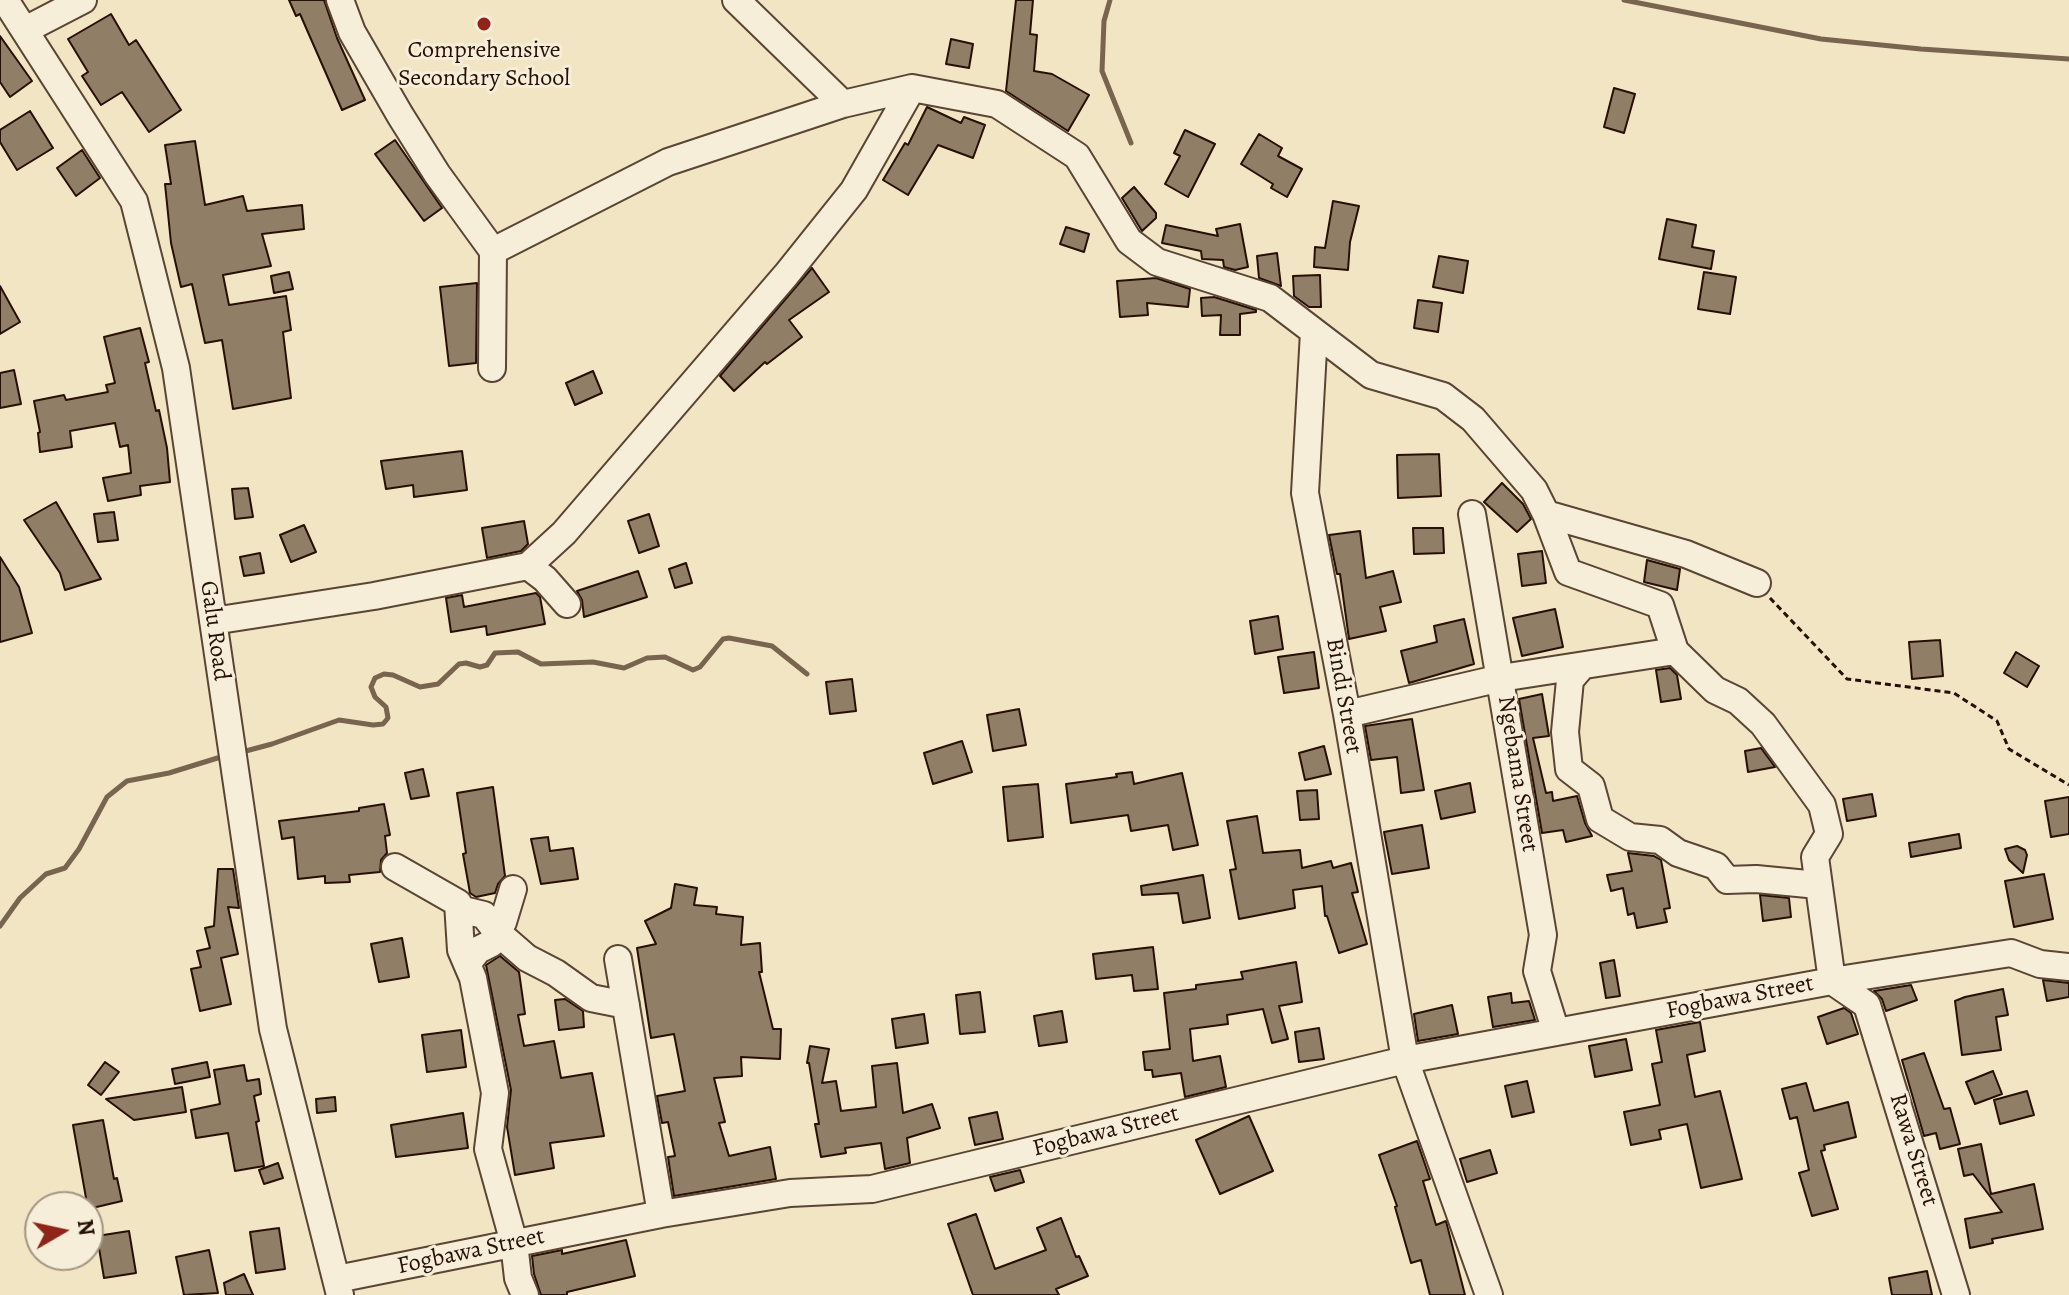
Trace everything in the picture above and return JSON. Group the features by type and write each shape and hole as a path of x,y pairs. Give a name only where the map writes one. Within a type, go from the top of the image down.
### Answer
{"street":[{"name":"Galu Road","path":"5,0 134,201 176,368 273,1029 339,1287"},
{"path":"25,30 83,0"},
{"path":"340,0 352,32 400,115 437,174 493,251 492,368"},
{"path":"736,0 843,104"},
{"path":"493,251 668,162 843,104 912,88 997,104 1077,156 1129,241 1157,262 1270,298 1371,375 1443,396 1473,419 1534,490 1568,572 1660,605 1675,651 1715,690 1738,701 1763,724 1822,805 1829,834 1815,857 1832,981 2011,953 2040,964 2069,967"},
{"path":"213,621 374,596 528,566 564,533 786,275 854,190 912,88"},
{"name":"Bindi Street","path":"1314,332 1305,493 1347,714 1405,1060 1489,1295"},
{"name":"Ngebama Street","path":"1472,514 1543,935 1537,971 1556,1032"},
{"path":"1546,514 1686,554 1757,583"},
{"path":"528,566 545,579 567,604"},
{"path":"1347,714 1501,678 1675,651"},
{"path":"1582,666 1570,680 1565,732 1569,769 1591,786 1600,819 1630,837 1660,840 1678,853 1716,866 1727,880 1756,879 1818,885"},
{"path":"395,867 458,903 461,950 473,978 495,1093 488,1149 514,1243 518,1278 525,1295"},
{"path":"467,964 478,950 492,943 513,889"},
{"path":"459,909 484,915 497,932 527,958 556,973 591,998 626,1005"},
{"path":"618,959 661,1214"},
{"name":"Fogbawa Street","path":"339,1287 514,1243 661,1214 790,1193 872,1189 1405,1060 1832,981 1867,1005"},
{"name":"Rawa Street","path":"1867,1005 1956,1295"}],"path":[{"path":"1757,583 1847,679 1954,693 1997,721 2009,749 2069,785"}],"building":[{"path":"289,0 324,0 365,100 342,110 300,14 296,16"},
{"path":"1016,0 1033,0 1030,34 1037,35 1034,71 1052,74 1089,95 1068,131 1006,91"},
{"path":"111,14 129,45 136,40 181,110 149,132 122,92 101,105 82,76 88,72 68,39"},
{"path":"0,36 32,81 10,97 0,82"},
{"path":"951,39 973,44 969,68 946,64"},
{"path":"1614,88 1635,94 1624,133 1604,127"},
{"path":"927,107 961,123 964,117 985,125 973,158 938,145 908,195 883,180 905,143 908,145"},
{"path":"30,111 53,148 17,170 0,142 0,130"},
{"path":"1185,130 1215,144 1188,197 1165,184 1180,156 1174,153"},
{"path":"1259,134 1282,148 1278,156 1302,169 1287,197 1271,188 1273,184 1241,164"},
{"path":"395,140 442,208 424,221 375,154"},
{"path":"195,141 205,205 243,196 247,211 302,205 304,229 262,234 271,266 223,275 229,305 286,296 291,330 283,332 291,398 233,409 222,340 205,343 192,284 181,287 171,243 165,184 171,184 165,145"},
{"path":"82,150 100,178 76,196 57,168"},
{"path":"1134,187 1156,213 1156,218 1142,231 1122,198"},
{"path":"1333,201 1359,206 1350,242 1348,270 1314,267 1315,247 1325,248"},
{"path":"1667,219 1696,225 1692,247 1714,251 1711,269 1659,259"},
{"path":"1240,224 1248,267 1235,270 1224,267 1223,260 1202,259 1201,251 1162,243 1166,225 1218,236 1216,229"},
{"path":"1066,227 1089,234 1084,252 1060,244"},
{"path":"1277,253 1281,286 1259,278 1257,256"},
{"path":"1439,256 1468,261 1463,293 1433,287"},
{"path":"812,268 829,292 789,320 802,337 767,364 765,362 734,391 720,376"},
{"path":"289,272 293,289 274,293 271,276"},
{"path":"1704,272 1736,277 1730,314 1698,309"},
{"path":"1320,275 1321,307 1309,307 1294,296 1293,276"},
{"path":"1156,278 1190,289 1188,307 1147,303 1148,315 1120,317 1117,281"},
{"path":"477,283 476,363 449,366 440,287"},
{"path":"0,286 20,322 0,334"},
{"path":"1214,297 1256,310 1240,314 1240,335 1220,335 1221,315 1202,316 1201,298"},
{"path":"1418,300 1442,303 1438,332 1414,328"},
{"path":"140,328 149,362 145,363 167,448 170,482 140,486 141,495 108,501 103,478 131,473 128,445 120,447 115,423 70,431 72,447 40,452 34,401 64,395 66,400 108,392 106,385 115,383 104,337"},
{"path":"14,370 21,404 0,408 0,373"},
{"path":"593,371 602,393 575,405 566,383"},
{"path":"462,451 467,490 414,497 413,485 386,489 381,461"},
{"path":"1439,454 1441,496 1398,498 1397,455"},
{"path":"1502,483 1523,504 1531,519 1517,532 1484,502"},
{"path":"248,488 253,517 235,519 232,489"},
{"path":"56,502 101,579 65,590 60,573 24,520"},
{"path":"114,512 118,540 98,542 94,514"},
{"path":"649,514 659,546 639,553 628,521"},
{"path":"524,521 528,544 521,551 487,558 482,528"},
{"path":"304,525 316,552 291,562 280,535"},
{"path":"1413,528 1443,528 1444,553 1414,554"},
{"path":"1360,531 1366,578 1393,571 1401,602 1380,607 1386,631 1349,639 1340,574 1337,574 1329,535"},
{"path":"1542,551 1546,583 1522,586 1518,554"},
{"path":"260,553 264,573 244,576 240,557"},
{"path":"0,557 19,587 32,633 0,642"},
{"path":"1647,560 1680,569 1677,590 1644,582"},
{"path":"686,563 692,583 675,588 669,569"},
{"path":"638,571 647,597 584,617 582,600 577,591"},
{"path":"536,593 540,597 545,624 487,635 486,626 451,632 446,598 462,595 464,607"},
{"path":"1555,609 1563,647 1522,656 1513,618"},
{"path":"1278,616 1283,649 1255,654 1250,621"},
{"path":"1464,619 1474,664 1409,683 1401,651 1437,642 1434,626"},
{"path":"1940,640 1943,676 1912,679 1909,642"},
{"path":"1314,652 1319,688 1284,693 1278,657"},
{"path":"2016,652 2039,666 2027,687 2004,673"},
{"path":"1670,668 1677,675 1681,699 1661,702 1656,670"},
{"path":"852,679 856,711 830,714 826,682"},
{"path":"1542,694 1549,736 1533,738 1546,793 1552,792 1553,801 1577,796 1592,836 1566,842 1563,830 1542,833 1519,699"},
{"path":"1019,709 1026,745 993,751 987,715"},
{"path":"1412,719 1424,790 1401,793 1397,757 1371,760 1365,726"},
{"path":"962,741 972,772 933,784 924,753"},
{"path":"1324,746 1331,774 1305,780 1299,753"},
{"path":"1761,748 1775,767 1748,772 1745,751"},
{"path":"423,769 429,796 411,799 405,773"},
{"path":"1132,772 1134,784 1182,773 1198,845 1173,850 1168,825 1131,831 1128,815 1071,823 1066,784"},
{"path":"1470,783 1475,812 1441,819 1435,791"},
{"path":"1038,784 1043,837 1008,841 1003,787"},
{"path":"493,787 505,876 495,893 476,897 470,893 457,793"},
{"path":"1317,790 1319,819 1300,820 1297,791"},
{"path":"1872,794 1876,816 1847,821 1843,799"},
{"path":"2069,797 2069,834 2051,837 2045,801"},
{"path":"384,804 390,835 385,836 387,853 381,860 380,872 349,875 350,882 325,883 325,876 298,879 294,837 282,839 279,821 359,811 359,808"},
{"path":"1257,816 1263,853 1300,850 1302,868 1331,861 1333,868 1351,863 1358,892 1352,893 1367,944 1339,953 1325,916 1322,886 1293,890 1295,908 1239,919 1230,870 1236,869 1227,821"},
{"path":"1422,825 1429,868 1392,874 1384,832"},
{"path":"1959,834 1961,848 1911,857 1909,843"},
{"path":"548,837 550,851 573,848 578,879 541,884 531,839"},
{"path":"2017,846 2027,855 2023,873 2009,860 2005,849"},
{"path":"1628,853 1654,856 1661,860 1670,908 1664,909 1667,922 1637,928 1634,913 1628,915 1623,888 1611,891 1607,875 1632,871"},
{"path":"218,869 233,869 239,908 228,907 238,954 221,958 231,1004 200,1011 191,969 201,967 197,951 210,948 205,928 214,926"},
{"path":"2044,874 2053,919 2014,927 2005,881"},
{"path":"1203,875 1210,918 1183,923 1178,893 1142,895 1141,886"},
{"path":"675,884 697,888 694,905 717,907 716,914 743,917 741,945 760,943 762,972 759,972 773,1029 781,1029 780,1059 741,1057 742,1076 714,1078 725,1122 719,1123 729,1156 770,1147 776,1179 674,1196 668,1157 675,1156 668,1122 662,1123 657,1096 685,1091 674,1034 651,1038 637,948 656,944 645,921 671,908"},
{"path":"1760,895 1789,898 1791,917 1763,921"},
{"path":"402,938 409,977 379,982 371,944"},
{"path":"1153,947 1158,989 1134,991 1132,975 1096,979 1093,954"},
{"path":"500,956 519,972 525,1014 518,1015 524,1046 554,1041 561,1078 592,1073 604,1136 550,1143 554,1168 515,1175 507,1127 511,1090 486,965"},
{"path":"1614,960 1620,996 1606,998 1600,963"},
{"path":"1296,962 1302,1002 1279,1006 1288,1039 1272,1043 1263,1009 1227,1015 1228,1024 1190,1029 1193,1061 1220,1056 1226,1087 1185,1097 1181,1073 1153,1077 1152,1070 1145,1070 1143,1052 1170,1049 1164,993 1243,979 1241,972"},
{"path":"2043,980 2069,983 2069,997 2047,1001"},
{"path":"1911,985 1917,1000 1886,1011 1882,999 1874,991"},
{"path":"2003,989 2008,1015 1996,1017 2001,1050 1962,1055 1955,1001"},
{"path":"980,992 985,1032 960,1034 956,995"},
{"path":"1511,993 1512,1003 1529,1001 1535,1020 1493,1027 1488,997"},
{"path":"565,999 583,1011 584,1027 559,1030 555,1000"},
{"path":"1452,1005 1458,1034 1418,1041 1414,1014"},
{"path":"1844,1008 1851,1013 1858,1034 1827,1044 1818,1017"},
{"path":"1062,1011 1067,1042 1039,1046 1034,1016"},
{"path":"924,1014 928,1043 896,1048 892,1019"},
{"path":"1700,1022 1705,1051 1687,1055 1695,1097 1720,1091 1742,1179 1701,1188 1687,1124 1659,1130 1661,1139 1631,1145 1624,1112 1660,1105 1652,1064 1662,1062 1656,1030"},
{"path":"1319,1028 1324,1059 1299,1062 1295,1032"},
{"path":"461,1030 466,1067 427,1072 422,1035"},
{"path":"1626,1039 1632,1070 1595,1077 1589,1046"},
{"path":"810,1046 829,1049 822,1083 836,1081 841,1111 876,1107 872,1066 897,1063 903,1113 932,1104 940,1128 907,1138 910,1163 885,1169 881,1143 845,1148 846,1153 821,1157 815,1124 819,1124 807,1063"},
{"path":"1924,1053 1944,1109 1950,1108 1960,1144 1940,1149 1936,1133 1924,1136 1902,1060"},
{"path":"105,1062 119,1072 101,1095 88,1085"},
{"path":"207,1062 210,1077 175,1084 172,1069"},
{"path":"244,1065 247,1081 259,1079 261,1094 254,1096 264,1166 235,1171 228,1133 196,1138 191,1110 220,1104 214,1070"},
{"path":"1993,1071 2002,1094 1975,1104 1966,1082"},
{"path":"1527,1081 1534,1112 1512,1117 1505,1086"},
{"path":"1806,1083 1814,1111 1848,1102 1856,1137 1824,1145 1825,1150 1821,1151 1838,1209 1812,1216 1799,1173 1809,1170 1797,1117 1790,1119 1782,1089"},
{"path":"182,1087 186,1112 134,1120 106,1099"},
{"path":"2027,1091 2034,1115 2000,1124 1994,1100"},
{"path":"335,1097 336,1111 317,1113 316,1099"},
{"path":"997,1112 1003,1139 975,1145 969,1118"},
{"path":"463,1113 468,1148 396,1157 391,1125"},
{"path":"1249,1116 1273,1171 1220,1194 1196,1140"},
{"path":"103,1120 114,1179 117,1178 122,1201 104,1205 104,1191 85,1191 73,1125"},
{"path":"1417,1141 1430,1179 1423,1181 1436,1225 1446,1221 1465,1295 1430,1295 1421,1260 1411,1263 1397,1206 1379,1155"},
{"path":"1981,1144 1991,1194 2034,1184 2043,1229 1992,1239 1993,1243 1970,1248 1965,1219 2002,1212 1973,1174 1964,1176 1958,1149"},
{"path":"1490,1150 1497,1173 1467,1182 1460,1159"},
{"path":"278,1163 283,1178 264,1184 259,1170"},
{"path":"1020,1170 1024,1182 995,1191 990,1177"},
{"path":"976,1214 995,1269 1046,1250 1037,1228 1061,1218 1076,1257 1079,1256 1088,1276 1056,1289 1059,1295 973,1295 948,1224"},
{"path":"279,1228 285,1269 256,1273 250,1232"},
{"path":"129,1231 136,1273 104,1278 104,1235"},
{"path":"626,1240 635,1276 567,1292 567,1295 541,1295 532,1256 562,1250 562,1254"},
{"path":"209,1250 218,1293 184,1295 176,1257"},
{"path":"1927,1271 1932,1295 1892,1295 1889,1278"},
{"path":"244,1274 253,1295 226,1295 224,1283"}],"waterway":[{"path":"1110,0 1104,21 1102,71 1131,143"},
{"path":"1624,0 1821,39 2069,59"},
{"path":"242,752 339,720 383,724 388,718 386,707 375,697 371,687 375,678 384,674 420,687 438,684 459,664 487,665 495,653 518,652 541,664 593,662 624,668 647,658 665,657 693,670 700,667 723,639 729,638 772,646 807,674"},
{"path":"0,926 20,898 46,874 65,868 107,797 127,781 169,773 224,756"}],"place":[{"name":"Comprehensive Secondary School","path":"484,24"}]}
